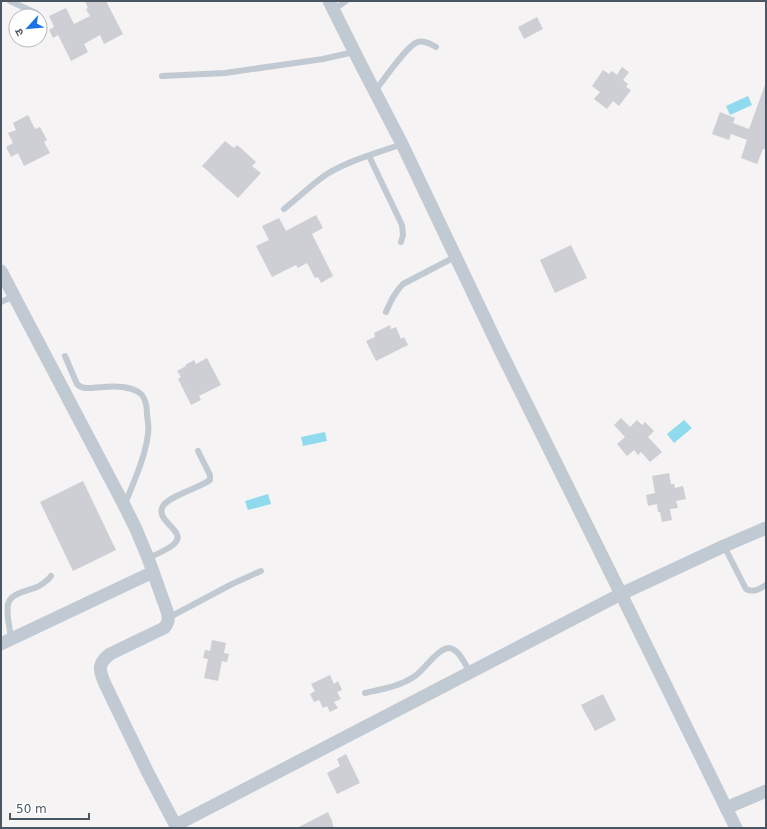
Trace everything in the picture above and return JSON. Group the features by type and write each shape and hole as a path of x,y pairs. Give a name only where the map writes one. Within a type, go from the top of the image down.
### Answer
{"street":[{"path":"331,5 402,144 500,350 736,828"},
{"path":"1,271 136,529 148,558 168,618 168,624 164,628 104,658 100,664 100,673 176,827 621,594 766,528"},
{"path":"6,641 152,572"},
{"path":"726,808 766,791"}],"lane":[{"path":"10,1 25,8"},
{"path":"331,5 346,1"},
{"path":"374,91 414,43 422,41 436,47"},
{"path":"162,76 225,73 323,59 354,52"},
{"path":"284,209 327,174 343,166 402,144"},
{"path":"370,156 402,225 403,235 401,242"},
{"path":"386,312 393,296 403,284 455,257"},
{"path":"1,302 14,296"},
{"path":"65,356 77,384 80,387 112,387 130,389 138,392 146,402 147,440 142,459 124,505"},
{"path":"148,558 173,545 178,540 176,532 163,517 162,508 164,504 210,480 210,475 198,451"},
{"path":"724,546 743,585 746,588 753,591 766,585"},
{"path":"168,618 261,570"},
{"path":"6,641 10,600 13,596 47,581 51,576"},
{"path":"365,693 390,688 403,682 416,675 437,654 444,649 449,648 455,650 459,654 470,673"}],"water":[{"path":"748,96 752,105 730,115 726,106"},
{"path":"684,420 692,428 674,443 667,434"},
{"path":"325,432 327,441 303,446 301,437"},
{"path":"268,494 271,504 248,510 245,501"}],"building":[{"path":"85,1 106,1 123,34 104,44 100,35 84,44 88,52 71,61 58,35 53,38 49,30 54,27 49,16 66,8 74,24 90,16 86,9 88,8"},
{"path":"537,17 543,29 524,39 518,27"},
{"path":"622,67 629,72 623,80 628,84 626,87 631,90 619,106 613,101 607,109 594,99 600,92 592,86 603,70 609,74 612,71 617,75"},
{"path":"765,85 766,149 763,149 757,164 741,158 747,140 731,134 729,140 712,134 720,112 735,118 733,123 749,129"},
{"path":"28,115 35,129 40,127 47,140 44,142 50,153 24,166 18,153 11,157 6,147 13,143 8,133 16,130 13,123"},
{"path":"225,141 234,148 237,145 243,150 256,162 252,166 261,173 238,198 202,166"},
{"path":"316,215 323,228 312,234 333,276 321,283 318,277 315,278 307,263 298,268 296,265 272,277 256,246 269,240 262,226 279,218 286,231"},
{"path":"571,245 587,278 555,293 540,260"},
{"path":"390,325 391,329 396,327 401,339 404,337 408,345 376,361 366,341 375,337 374,333"},
{"path":"207,358 221,385 199,396 201,400 191,405 178,379 181,377 177,371 194,360 196,364"},
{"path":"621,418 630,427 637,420 642,425 645,422 654,431 648,437 662,452 650,462 641,452 638,455 634,450 627,456 617,444 625,437 614,425"},
{"path":"669,473 671,484 674,484 675,488 683,486 686,499 676,501 678,508 670,509 672,520 662,522 657,504 648,506 646,495 655,493 652,476"},
{"path":"83,481 116,550 73,571 40,502"},
{"path":"212,640 226,643 224,653 229,654 227,662 222,661 218,681 204,678 208,659 203,658 205,650 210,651"},
{"path":"330,675 334,684 338,681 342,690 337,692 341,699 334,702 338,708 330,712 327,706 323,708 319,700 314,702 310,694 315,691 311,684"},
{"path":"603,694 616,720 595,731 581,705"},
{"path":"346,754 360,783 337,794 327,773 340,766 337,759"},
{"path":"328,812 334,828 297,828"}]}
